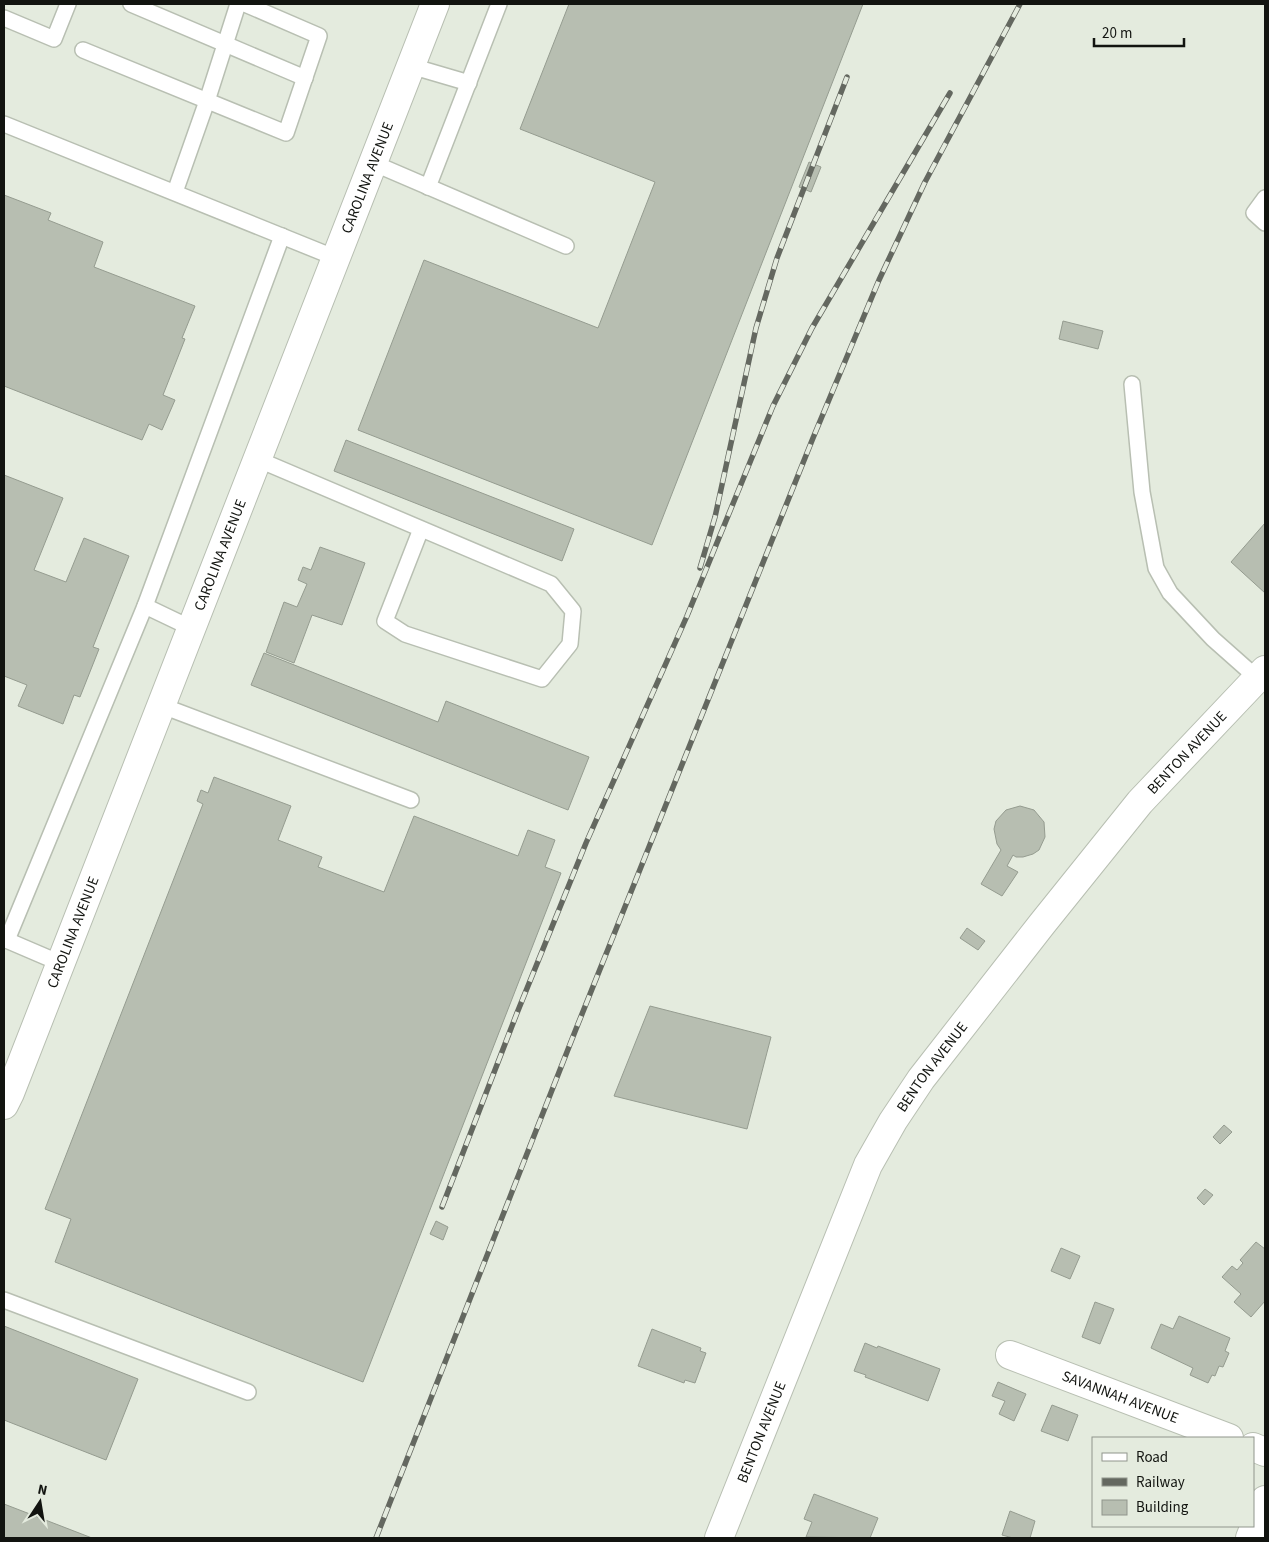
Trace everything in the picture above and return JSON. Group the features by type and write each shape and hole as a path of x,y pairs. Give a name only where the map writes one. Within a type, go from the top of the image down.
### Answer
{"street":[{"name":"CAROLINA AVENUE","path":"4,1105 435,4"},
{"name":"BENTON AVENUE","path":"719,1538 868,1164 893,1121 927,1072 1140,802 1261,674"},
{"name":"SAVANNAH AVENUE","path":"1010,1355 1226,1437"},
{"path":"1250,1538 1265,1500"}],"lane":[{"path":"4,18 54,39 68,4"},
{"path":"131,4 305,78"},
{"path":"174,192 208,101 238,4"},
{"path":"83,50 286,133 319,36 245,4"},
{"path":"428,188 499,4"},
{"path":"411,66 468,83"},
{"path":"4,124 336,258"},
{"path":"373,163 566,246"},
{"path":"1265,198 1254,213 1265,223"},
{"path":"60,962 5,939 145,606 282,236"},
{"path":"1132,384 1142,492 1156,568 1170,593 1213,639 1261,674"},
{"path":"257,459 551,584 573,611 570,644 542,679 405,634 385,621 421,529"},
{"path":"145,606 191,628"},
{"path":"160,705 412,800"},
{"path":"4,1300 248,1392"}],"building":[{"path":"569,4 863,4 652,545 358,430 424,260 598,328 655,182 520,129"},
{"path":"809,162 821,167 811,192 799,187"},
{"path":"4,195 51,213 48,220 103,242 94,267 195,306 182,338 185,339 163,395 175,400 162,430 149,424 142,440 4,386"},
{"path":"1063,321 1103,331 1098,349 1059,339"},
{"path":"346,440 574,529 562,561 334,471"},
{"path":"4,475 63,498 34,570 66,582 84,538 129,556 93,647 99,649 80,697 74,695 63,724 18,706 27,685 4,676"},
{"path":"1265,523 1265,593 1231,562"},
{"path":"320,547 365,563 342,625 312,615 294,663 266,652 284,602 297,607 307,584 298,580 303,567 311,570"},
{"path":"264,653 438,722 446,701 589,757 568,810 251,685"},
{"path":"214,777 291,806 278,840 322,857 318,867 384,892 414,816 518,856 528,830 555,840 545,867 561,873 363,1382 55,1262 71,1219 45,1209 203,804 197,801 201,790 208,793"},
{"path":"1020,806 1034,810 1044,822 1045,837 1039,850 1033,854 1023,857 1013,855 1007,866 1018,872 1002,896 981,884 1001,850 997,844 994,829 996,821 1006,810"},
{"path":"967,928 985,941 978,950 960,938"},
{"path":"650,1006 771,1037 747,1129 614,1096"},
{"path":"1224,1125 1232,1132 1220,1144 1213,1137"},
{"path":"1205,1189 1213,1195 1204,1205 1197,1198"},
{"path":"436,1221 448,1227 443,1240 430,1234"},
{"path":"1256,1242 1265,1249 1265,1301 1251,1317 1234,1302 1241,1294 1222,1277 1232,1266 1237,1270 1243,1263 1240,1260"},
{"path":"1061,1248 1080,1256 1070,1279 1051,1271"},
{"path":"1095,1302 1114,1309 1100,1344 1082,1337"},
{"path":"1179,1316 1230,1338 1225,1351 1229,1353 1223,1367 1219,1366 1215,1376 1212,1375 1208,1383 1190,1375 1193,1368 1151,1348 1161,1324 1173,1329"},
{"path":"4,1326 138,1379 106,1460 4,1420"},
{"path":"652,1329 701,1348 700,1351 706,1353 695,1383 685,1380 684,1383 638,1366"},
{"path":"865,1343 940,1369 928,1401 854,1371"},
{"path":"998,1382 1026,1394 1014,1421 999,1414 1005,1401 992,1396"},
{"path":"1052,1405 1078,1415 1068,1441 1041,1431"},
{"path":"814,1494 878,1518 870,1538 806,1537 812,1522 804,1519"},
{"path":"4,1504 92,1538 4,1538"},
{"path":"1010,1511 1035,1521 1030,1538 1013,1538 1002,1535"}],"railway":[{"path":"376,1538 576,1029 813,438 879,280 925,182 1020,4"},
{"path":"700,568 715,517 756,328 777,258 847,77"},
{"path":"442,1207 517,1013 586,843 687,616 773,406 812,328 950,93"}]}
